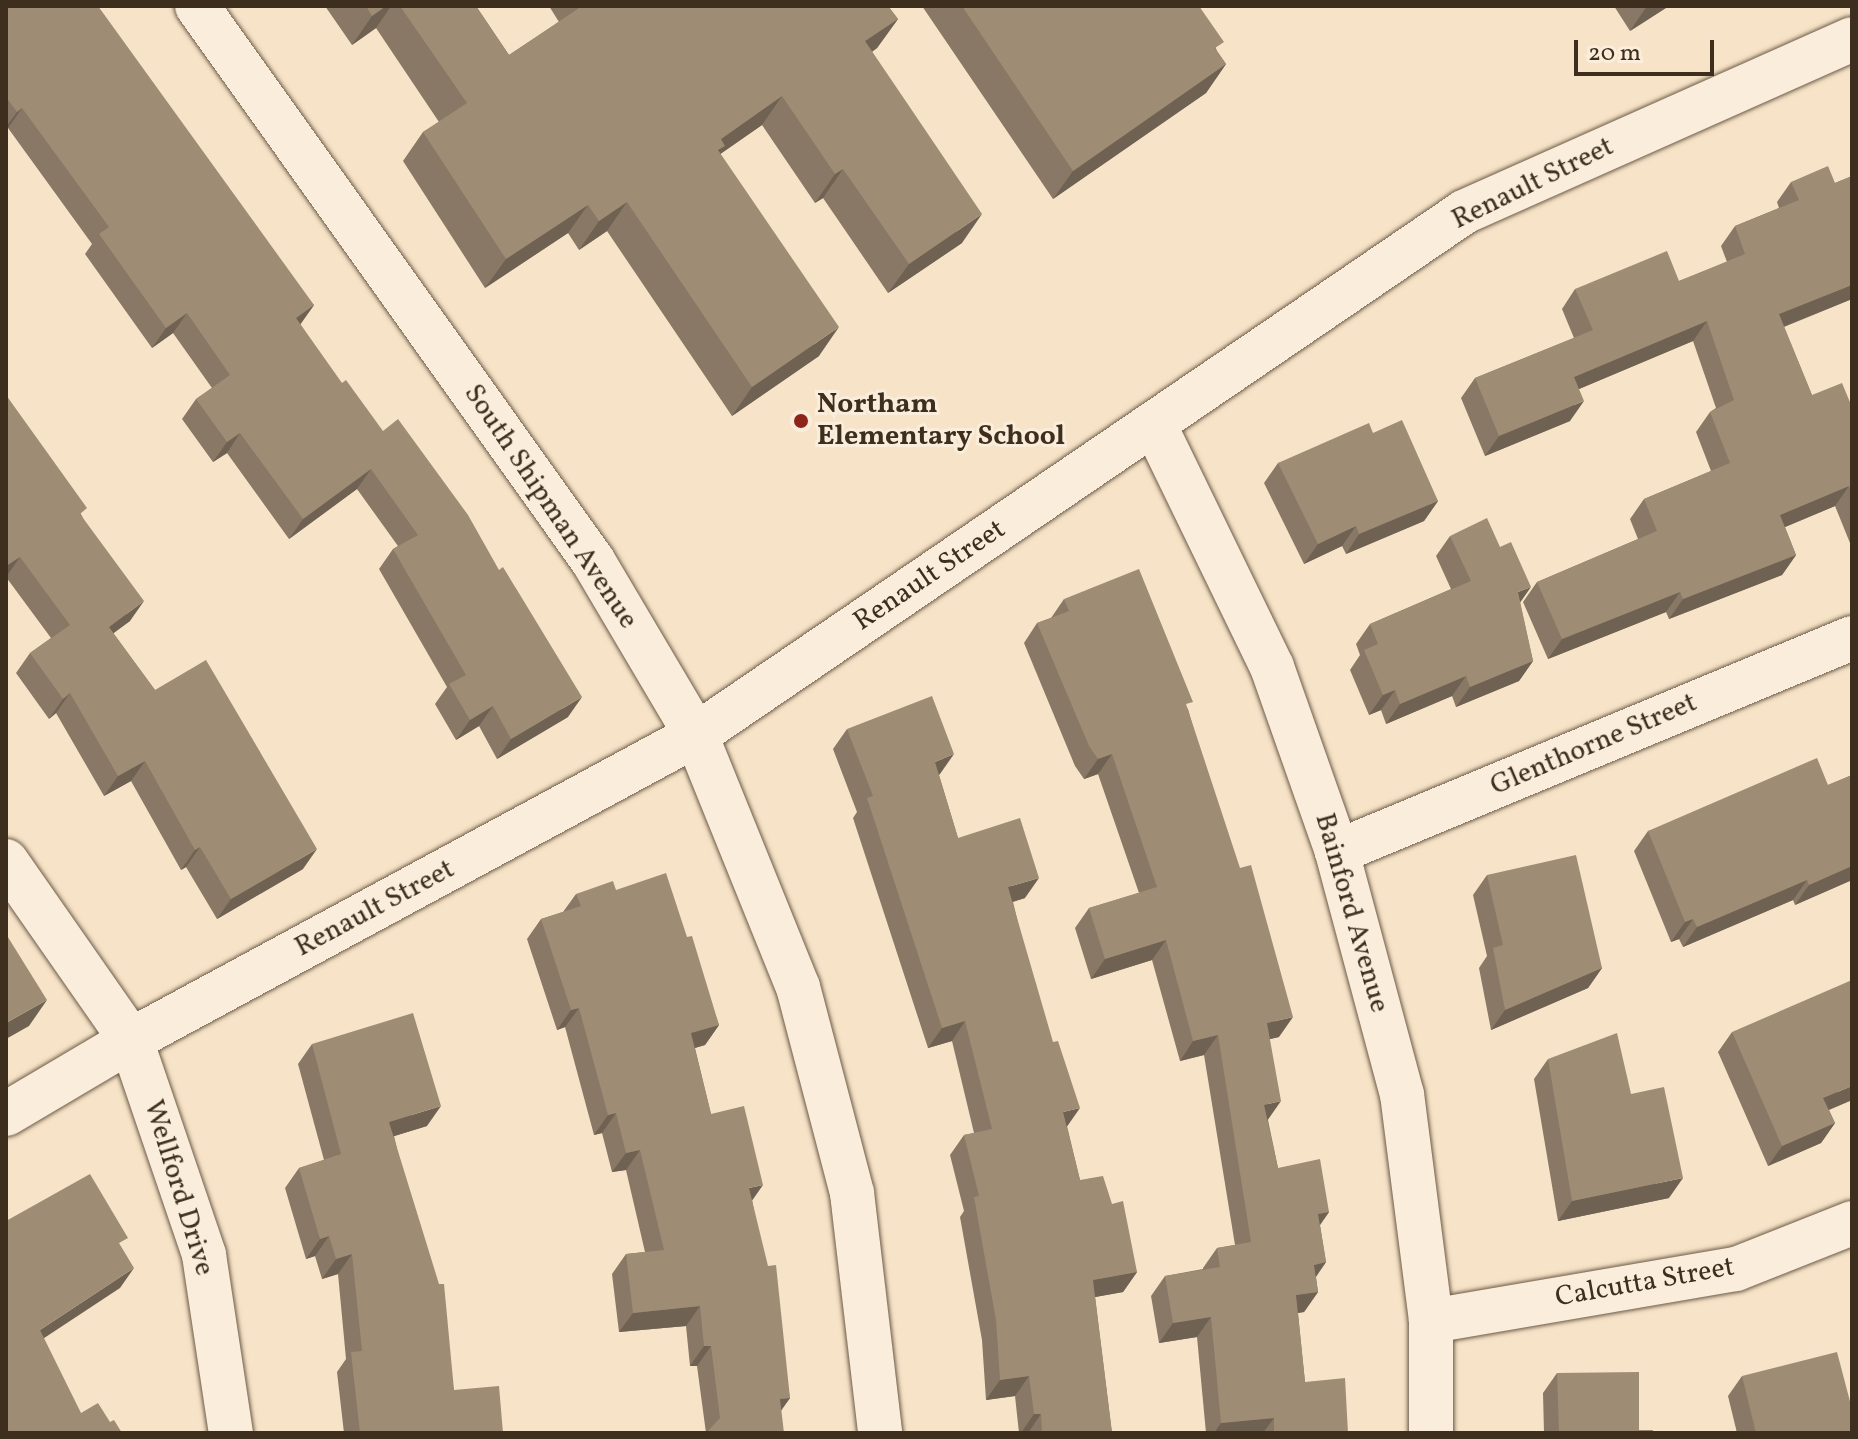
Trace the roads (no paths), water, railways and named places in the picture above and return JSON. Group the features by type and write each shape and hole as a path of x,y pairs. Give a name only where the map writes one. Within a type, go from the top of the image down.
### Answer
{"street":[{"name":"South Shipman Avenue","path":"197,6 593,561 696,735 798,987 852,1193 880,1433"},
{"name":"Renault Street","path":"6,1114 131,1040 696,735 1464,212 1852,39"},
{"name":"Bainford Avenue","path":"1154,424 1272,667 1337,852 1402,1094 1431,1321 1431,1433"},
{"name":"Glenthorne Street","path":"1337,852 1852,638"},
{"name":"Wellford Drive","path":"6,861 131,1040 204,1255 231,1433"},
{"name":"Calcutta Street","path":"1431,1321 1736,1269 1852,1223"}],"place":[{"name":"Northam Elementary School","path":"801,421"}]}
